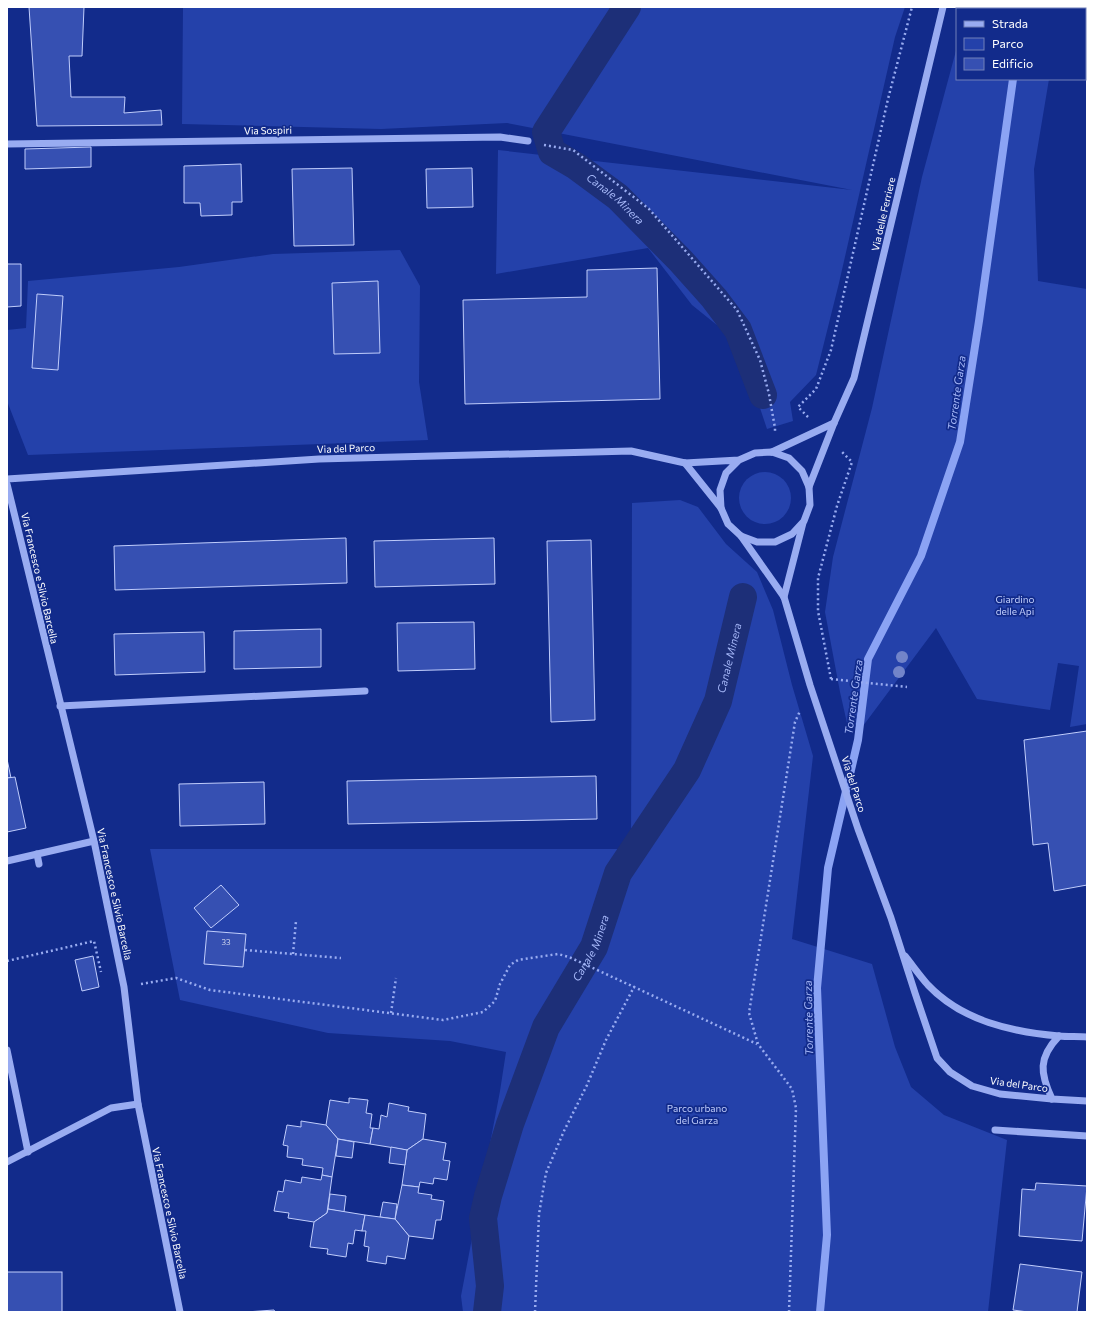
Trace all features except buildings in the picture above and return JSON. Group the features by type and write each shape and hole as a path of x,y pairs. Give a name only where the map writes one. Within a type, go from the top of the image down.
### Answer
{"street":[{"name":"Via delle Ferriere","path":"809,487 834,423 854,378 942,7"},
{"name":"Via Sospiri","path":"7,144 500,137 528,142"},
{"path":"772,452 834,423"},
{"name":"Via del Parco","path":"7,479 319,458 631,451 685,463 739,460 755,453 772,452 789,458 802,471 809,487 810,505 804,521 784,597"},
{"name":"Via del Parco","path":"720,508 720,490 726,473 739,460"},
{"name":"Via del Parco","path":"685,463 720,508 728,524 741,536 784,597 810,685 836,759 858,829 903,953 937,1058 950,1072 972,1086 1000,1094 1087,1101"},
{"name":"Via Francesco e Silvio Barcella","path":"7,484 94,841 124,987 138,1104 180,1312"},
{"name":"Via del Parco","path":"741,536 757,542 775,542 792,534 804,521"},
{"path":"60,706 365,691"},
{"path":"7,860 94,841"},
{"path":"37,854 39,864"},
{"name":"Via del Parco","path":"903,953 929,986 952,1006 968,1015 1012,1030 1060,1036 1087,1037"},
{"name":"Via del Parco","path":"1052,1099 1045,1084 1042,1071 1045,1057 1050,1046 1060,1036"},
{"path":"7,1050 8,1062 28,1152"},
{"path":"7,1162 112,1108 138,1104"},
{"path":"995,1130 1087,1136"}],"path":[{"path":"798,407 816,390 831,350 888,99 912,7"},
{"path":"528,142 573,150 650,209 737,310 760,360 769,394 775,428 772,452"},
{"path":"852,462 837,506 818,578 818,611 831,680 907,687"},
{"path":"789,1312 796,1108 792,1089 758,1044 749,1013 795,722 800,710"},
{"path":"293,954 296,920"},
{"path":"7,961 94,941 102,976"},
{"path":"245,950 341,958"},
{"path":"141,984 176,978 210,990 443,1020 483,1012 495,1001 500,984 510,964 518,960 558,954 569,957 598,970 758,1044"},
{"path":"391,1013 396,978"},
{"path":"535,1312 539,1214 546,1173 606,1040 634,987"}],"green space":[{"path":"183,7 905,7 895,37 839,283 816,375 790,402 793,421 767,429 738,342 692,305 648,248 496,274 498,150 852,190 507,123 381,129 182,124"},
{"path":"968,7 1061,7 1061,8"},
{"name":"Giardino delle Api","path":"956,51 956,80 1049,80 1034,169 1038,281 1087,289 1087,724 1070,727 1079,666 1058,663 1050,710 977,699 936,628 863,726 847,723 825,612 833,557 872,408 922,177"},
{"path":"400,250 420,286 419,382 428,440 28,455 7,401 7,330 26,328 28,281 179,267 273,254"},
{"path":"765,472 775,474 783,480 789,488 791,498 789,508 783,516 775,522 765,524 755,522 747,516 741,508 739,498 741,488 747,480 755,474"},
{"name":"Parco urbano del Garza","path":"680,500 698,507 726,544 757,572 773,610 792,685 813,756 792,939 872,964 895,1047 911,1087 944,1115 1007,1140 988,1312 463,1312 461,1296 506,1052 450,1041 328,1033 180,1000 150,849 631,849 632,503"}],"waterway":[{"name":"Canale Minera","path":"627,7 546,132 552,152 576,166 618,197 680,260 714,298 738,330 763,395"},
{"name":"Torrente Garza","path":"820,1312 827,1235 817,988 828,868 858,740 868,659 921,556 960,442 979,321 1013,80"},
{"name":"Canale Minera","path":"487,1312 490,1286 483,1218 488,1196 510,1124 546,1027 594,947 618,873 687,770 718,701 743,597"}]}
